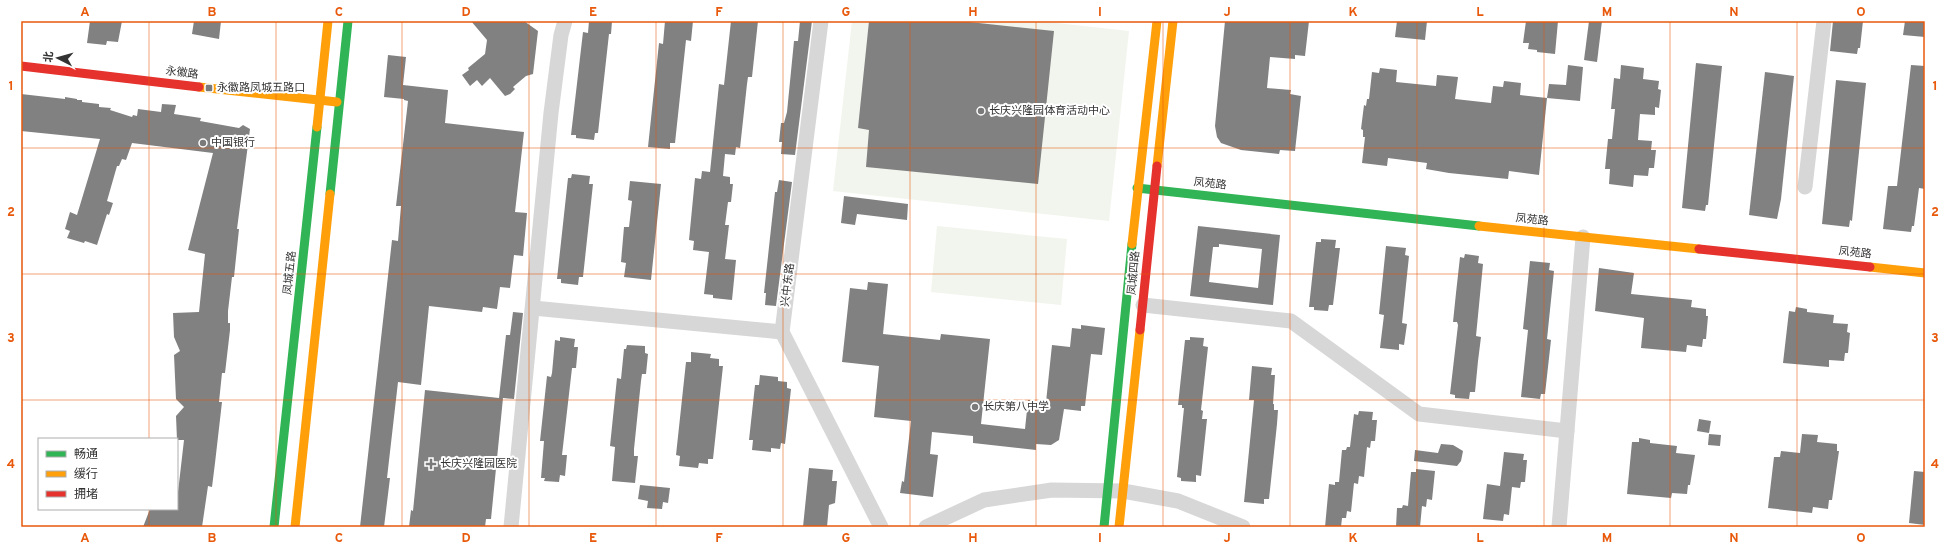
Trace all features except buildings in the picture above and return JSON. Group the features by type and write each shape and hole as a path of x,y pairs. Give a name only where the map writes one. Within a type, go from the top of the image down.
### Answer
{"street":[{"name":"凤城五路","path":"274,527 328,21"},
{"path":"295,527 348,21"},
{"path":"511,527 533,308 550,113 561,35 565,21"},
{"name":"兴中东路","path":"782,332 821,21"},
{"name":"凤城四路","path":"1119,527 1116,491 1137,188 1157,21"},
{"name":"凤城四路","path":"1104,527 1116,491 1143,305 1153,190 1172,21"},
{"path":"1805,187 1824,21"},
{"name":"永徽路","path":"21,66 320,102 340,102"},
{"name":"凤苑路","path":"1137,188 1925,273"},
{"path":"1559,527 1583,237"},
{"path":"1143,305 1291,321 1419,414 1567,431"},
{"path":"533,308 782,332 882,527"},
{"path":"926,527 984,500 1052,490 1116,491 1178,501 1243,527"}],"shaded area":[{"name":"长庆兴隆园体育活动中心","path":"852,21 1038,21 1129,31 1109,221 833,191"},
{"path":"937,226 1067,239 1061,305 931,292"}],"traffic: fast":[{"path":"330,194 348,21"},
{"path":"274,527 317,127"},
{"path":"1137,188 1479,226"},
{"path":"1104,527 1132,244"}],"traffic: slow":[{"path":"317,127 328,21"},
{"path":"1132,244 1157,21"},
{"path":"1157,166 1173,21"},
{"path":"199,87 337,102"},
{"path":"295,527 330,194"},
{"path":"1479,226 1699,249"},
{"path":"1870,267 1925,273"},
{"path":"1119,527 1140,330"}],"traffic: jam":[{"path":"21,66 199,87"},
{"path":"1140,330 1157,166"},
{"path":"1699,249 1870,267"}],"place":[{"name":"永徽路凤城五路口","path":"209,88"},
{"name":"长庆兴隆园体育活动中心","path":"981,111"},
{"name":"中国银行","path":"203,143"},
{"name":"长庆第八中学","path":"975,407"},
{"name":"长庆兴隆园医院","path":"431,464"}]}
